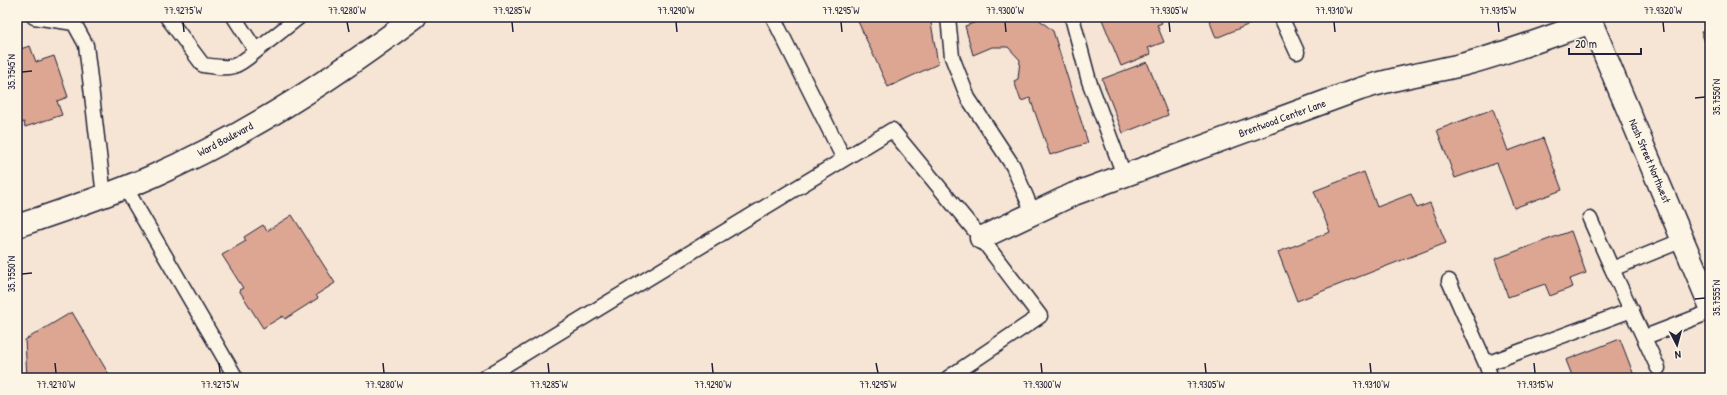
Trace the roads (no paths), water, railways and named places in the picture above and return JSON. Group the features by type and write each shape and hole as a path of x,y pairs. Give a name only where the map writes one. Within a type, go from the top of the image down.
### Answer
{"main road":[{"name":"Ward Boulevard","path":"17,226 126,187 152,176 225,140 292,102 356,61 415,17"},
{"name":"Brentwood Center Lane","path":"981,238 1074,194 1360,89 1387,81 1461,65 1502,54 1590,20"},
{"name":"Nash Street Northwest","path":"1590,20 1710,305"}],"lane":[{"path":"34,17 74,22 86,46 104,196"},
{"path":"167,17 203,65 227,69 241,65 256,51 299,17"},
{"path":"234,17 256,51"},
{"path":"773,17 844,159"},
{"path":"948,17 952,57 968,98 1013,166 1033,213"},
{"path":"1072,17 1088,81 1124,175"},
{"path":"1282,17 1296,52"},
{"path":"484,378 892,130 981,238 1040,316 948,378"},
{"path":"126,187 236,378"},
{"path":"1590,219 1658,368"},
{"path":"1612,269 1683,240"},
{"path":"1449,281 1491,378"},
{"path":"1486,364 1632,310"},
{"path":"1645,337 1710,312"}]}
